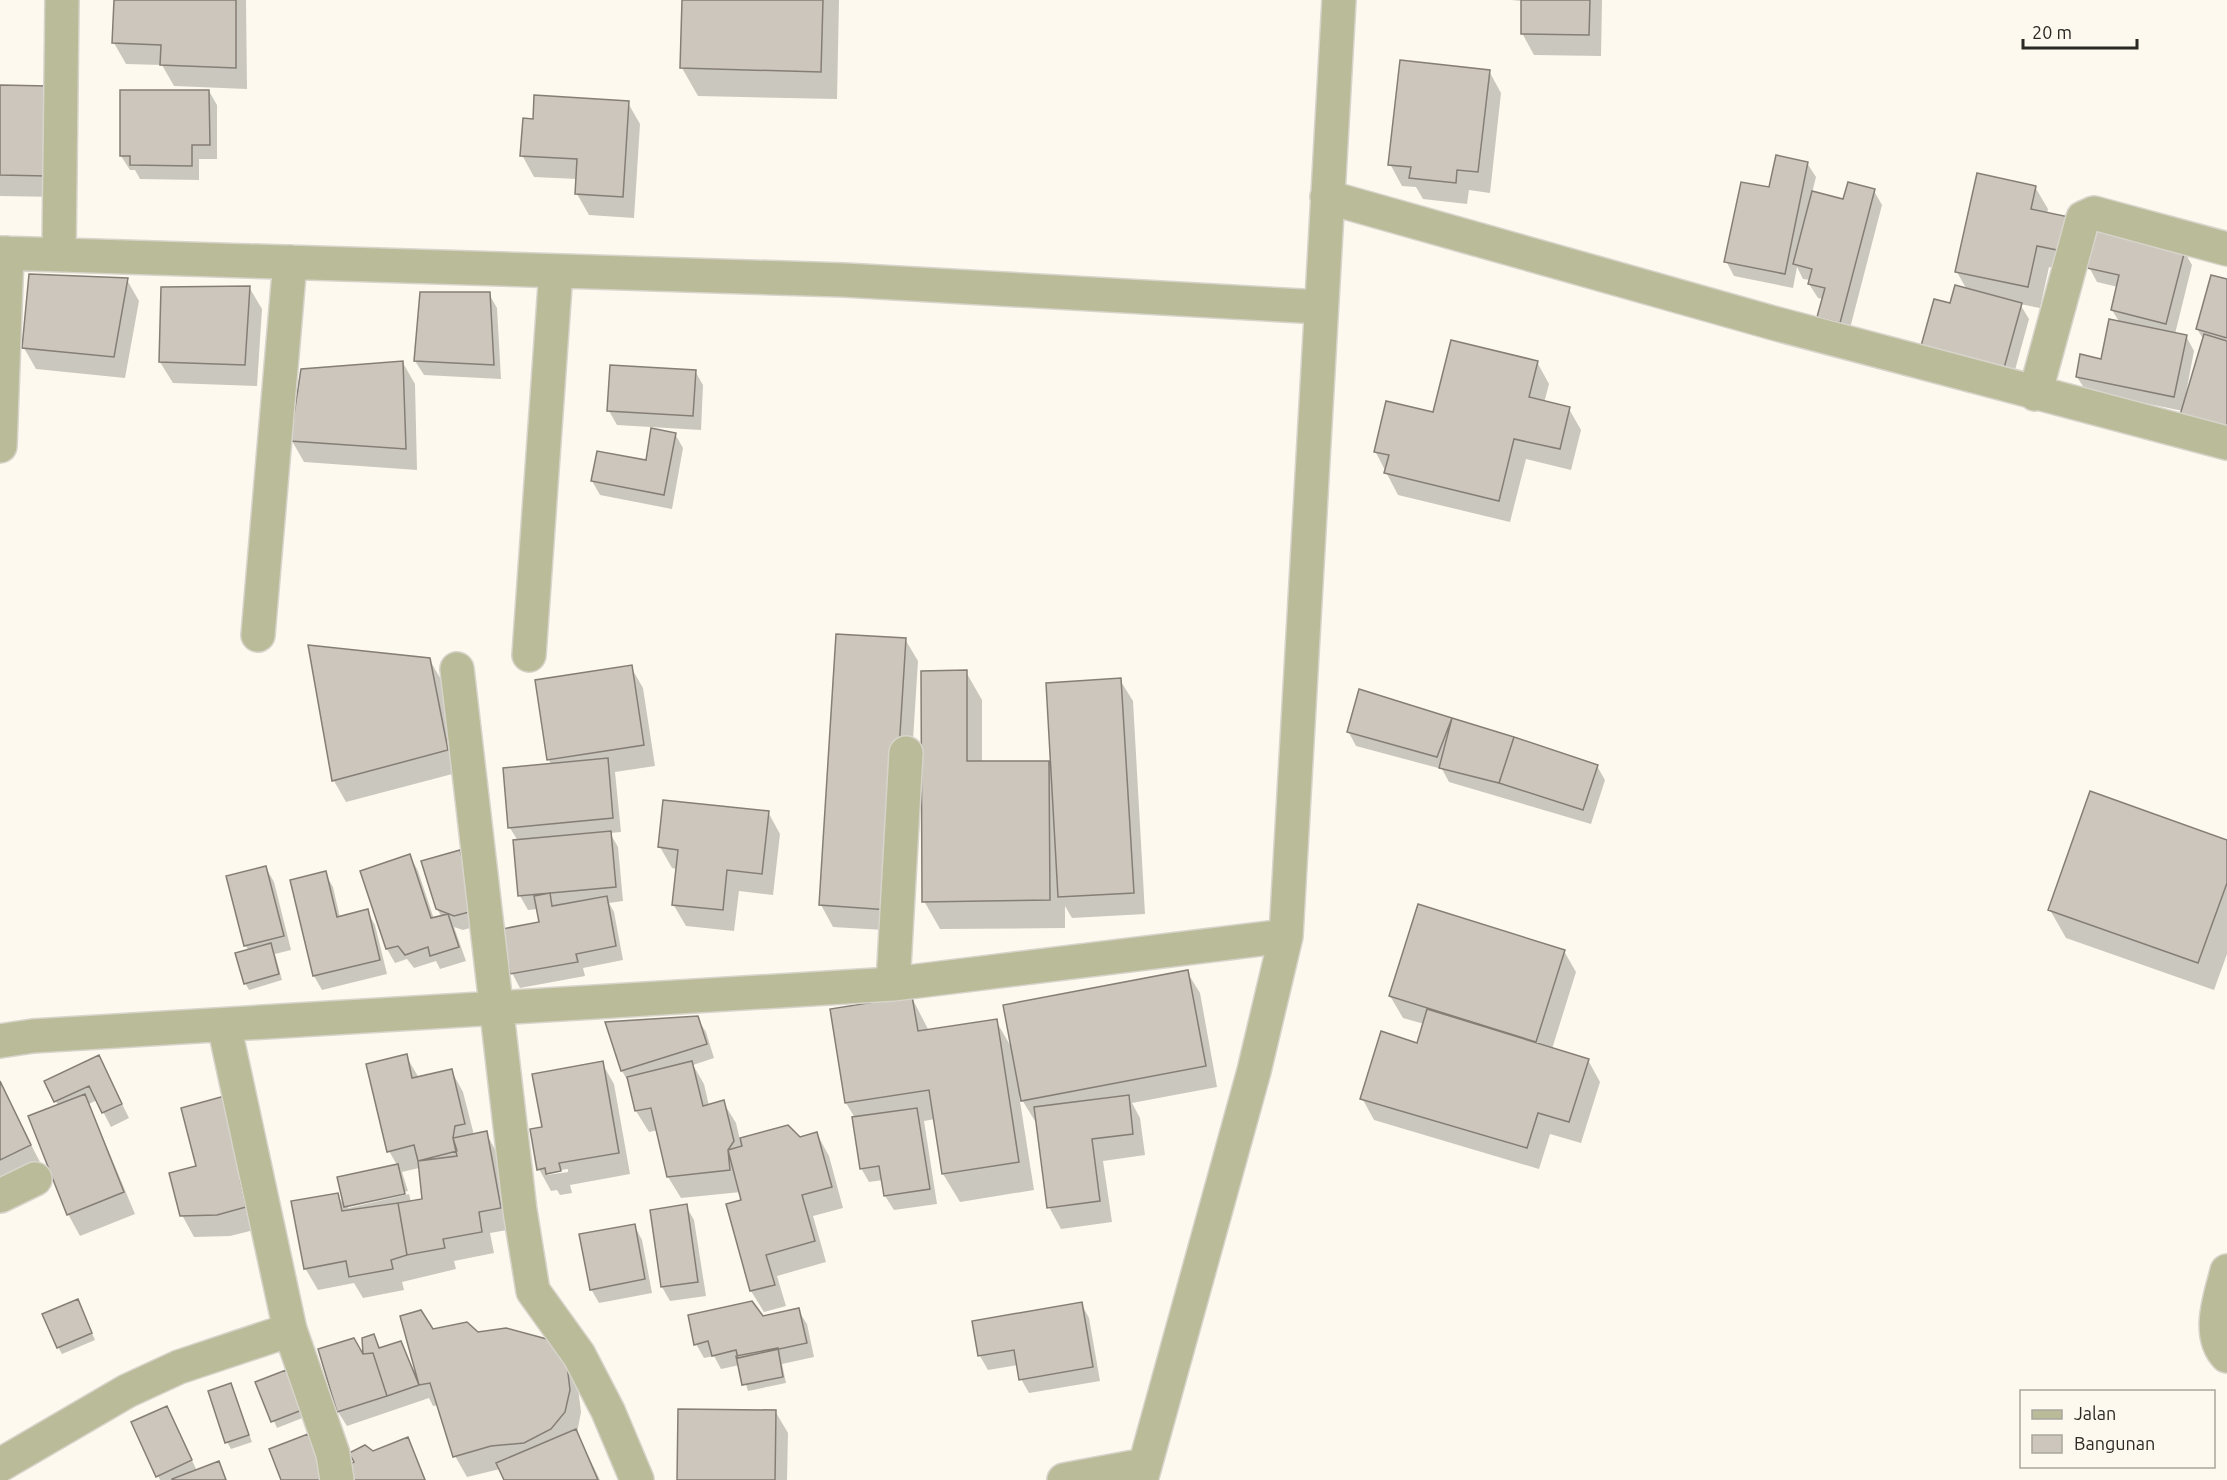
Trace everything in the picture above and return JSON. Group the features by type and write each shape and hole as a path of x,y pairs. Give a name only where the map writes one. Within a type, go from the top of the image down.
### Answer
{"street":[{"path":"59,254 63,0"},
{"path":"1064,1480 1143,1472 1254,1071 1286,936 1308,306 1327,197 1339,0"},
{"path":"1327,197 2035,394 2227,443"},
{"path":"2035,394 2083,218 2094,213 2227,249"},
{"path":"0,446 3,253 844,280 1308,306"},
{"path":"258,635 290,262"},
{"path":"529,655 556,271"},
{"path":"457,669 520,1212 532,1291 579,1355 609,1411 637,1480"},
{"path":"893,984 906,753"},
{"path":"0,1041 33,1036 893,984 1286,936"},
{"path":"224,1025 290,1330 333,1454 337,1480"},
{"path":"0,1196 35,1179"},
{"path":"2227,1271 2216,1322 2218,1340 2227,1356"},
{"path":"0,1465 127,1391 169,1372 290,1330"}],"building":[{"path":"114,0 236,0 236,68 160,65 161,45 112,43"},
{"path":"682,0 823,0 821,72 680,68"},
{"path":"1521,0 1590,0 1589,35 1521,34"},
{"path":"1400,60 1490,70 1478,172 1457,170 1456,183 1409,178 1411,167 1388,165"},
{"path":"0,85 48,86 46,176 0,175"},
{"path":"120,90 209,90 210,145 192,145 192,166 130,165 130,156 120,156"},
{"path":"534,95 629,101 623,197 575,194 577,159 520,156 523,118 533,119"},
{"path":"1776,155 1808,162 1785,274 1724,262 1741,182 1769,187"},
{"path":"1977,173 2036,186 2031,209 2069,217 2062,251 2037,246 2028,287 1955,272"},
{"path":"1848,182 1875,189 1840,323 1817,317 1825,288 1808,284 1812,269 1793,264 1812,191 1843,199"},
{"path":"2097,228 2185,250 2166,324 2111,310 2119,275 2087,268"},
{"path":"29,274 128,278 114,357 22,348"},
{"path":"2211,275 2227,279 2227,338 2196,329"},
{"path":"1955,285 2022,303 2004,368 1921,346 1934,299 1950,303"},
{"path":"250,286 245,365 159,362 161,287"},
{"path":"420,292 490,292 494,365 414,361"},
{"path":"2109,319 2187,335 2174,397 2076,377 2080,354 2101,359"},
{"path":"2204,334 2227,341 2227,429 2180,415"},
{"path":"1451,340 1538,361 1529,397 1570,407 1560,449 1514,439 1499,501 1384,473 1389,455 1374,452 1386,401 1433,412"},
{"path":"403,361 406,449 290,441 301,369"},
{"path":"610,365 696,370 693,416 607,411"},
{"path":"651,428 676,433 664,495 591,481 597,451 646,460"},
{"path":"836,634 906,638 889,910 819,905"},
{"path":"308,645 430,658 448,750 332,781"},
{"path":"632,665 644,745 547,760 535,680"},
{"path":"967,670 967,761 1049,761 1050,900 922,902 921,671"},
{"path":"1121,678 1134,893 1058,897 1046,683"},
{"path":"1359,689 1452,718 1437,757 1347,732"},
{"path":"1452,718 1514,737 1499,783 1439,768"},
{"path":"1514,737 1598,765 1583,810 1499,783"},
{"path":"608,758 613,818 508,828 503,768"},
{"path":"2090,791 2227,840 2227,883 2198,963 2048,910"},
{"path":"663,800 769,811 762,874 727,870 723,910 672,905 678,850 658,847"},
{"path":"611,831 616,887 518,896 513,840"},
{"path":"460,850 477,910 454,916 436,909 421,861"},
{"path":"410,854 431,918 448,914 459,947 430,956 428,947 405,955 398,946 386,949 360,871"},
{"path":"266,866 284,936 244,946 226,876"},
{"path":"326,871 337,917 368,909 380,960 313,976 290,880"},
{"path":"550,893 552,906 607,896 616,946 576,954 578,962 510,974 502,929 539,922 534,896"},
{"path":"1418,904 1565,950 1536,1042 1389,996"},
{"path":"271,943 279,974 244,984 235,953"},
{"path":"1188,970 1206,1066 1021,1101 1003,1005"},
{"path":"912,996 918,1031 997,1019 1019,1162 942,1174 929,1090 845,1103 830,1009"},
{"path":"1427,1009 1589,1059 1569,1122 1538,1113 1527,1148 1360,1099 1381,1031 1417,1043"},
{"path":"698,1016 707,1044 621,1071 605,1022"},
{"path":"407,1054 412,1078 452,1069 465,1124 455,1126 453,1138 457,1151 418,1161 414,1145 387,1152 366,1064"},
{"path":"99,1055 122,1104 102,1113 89,1086 54,1102 44,1081"},
{"path":"603,1061 619,1153 559,1163 561,1171 546,1174 545,1168 537,1170 530,1129 542,1127 532,1074"},
{"path":"692,1061 703,1106 724,1100 734,1141 728,1150 730,1170 667,1177 651,1108 635,1111 627,1077"},
{"path":"0,1081 31,1145 0,1160"},
{"path":"85,1094 124,1192 67,1215 28,1116"},
{"path":"232,1094 254,1176 240,1180 246,1207 217,1215 180,1216 169,1173 196,1166 181,1108"},
{"path":"1129,1095 1133,1134 1092,1139 1100,1201 1047,1208 1034,1107"},
{"path":"917,1108 930,1189 884,1196 879,1166 860,1169 852,1117"},
{"path":"788,1125 800,1137 817,1132 832,1187 802,1195 815,1241 766,1255 775,1285 750,1291 726,1204 741,1200 728,1150 742,1146 740,1138"},
{"path":"487,1131 501,1208 479,1212 482,1232 443,1239 445,1248 407,1255 398,1203 422,1199 418,1161 457,1156 453,1138"},
{"path":"398,1164 405,1194 344,1207 337,1177"},
{"path":"338,1193 342,1211 398,1203 407,1255 391,1260 393,1269 349,1277 346,1261 304,1269 291,1201"},
{"path":"687,1204 698,1282 661,1287 650,1210"},
{"path":"635,1224 645,1279 590,1290 579,1234"},
{"path":"78,1299 92,1333 57,1348 42,1314"},
{"path":"752,1301 763,1316 799,1308 807,1343 738,1358 736,1350 712,1356 708,1341 694,1345 688,1315"},
{"path":"1082,1302 1093,1367 1019,1380 1014,1350 978,1356 972,1321"},
{"path":"421,1310 433,1329 467,1322 478,1332 506,1328 554,1341 567,1365 570,1390 565,1412 551,1429 524,1443 491,1446 453,1457 430,1383 419,1385 400,1316"},
{"path":"374,1334 379,1348 401,1341 419,1385 387,1396 373,1353 363,1354 362,1338"},
{"path":"354,1338 363,1354 373,1353 387,1396 337,1412 318,1349"},
{"path":"778,1348 783,1377 742,1385 736,1356"},
{"path":"286,1370 302,1410 271,1422 255,1382"},
{"path":"231,1383 249,1435 225,1443 208,1391"},
{"path":"167,1406 192,1460 156,1477 131,1422"},
{"path":"678,1409 776,1410 775,1480 677,1480"},
{"path":"576,1429 598,1480 504,1480 496,1463"},
{"path":"308,1434 326,1480 281,1480 269,1449"},
{"path":"408,1437 425,1480 352,1480 345,1467 354,1462 349,1453 365,1445 373,1451"},
{"path":"219,1461 226,1480 172,1480 172,1479"}]}
